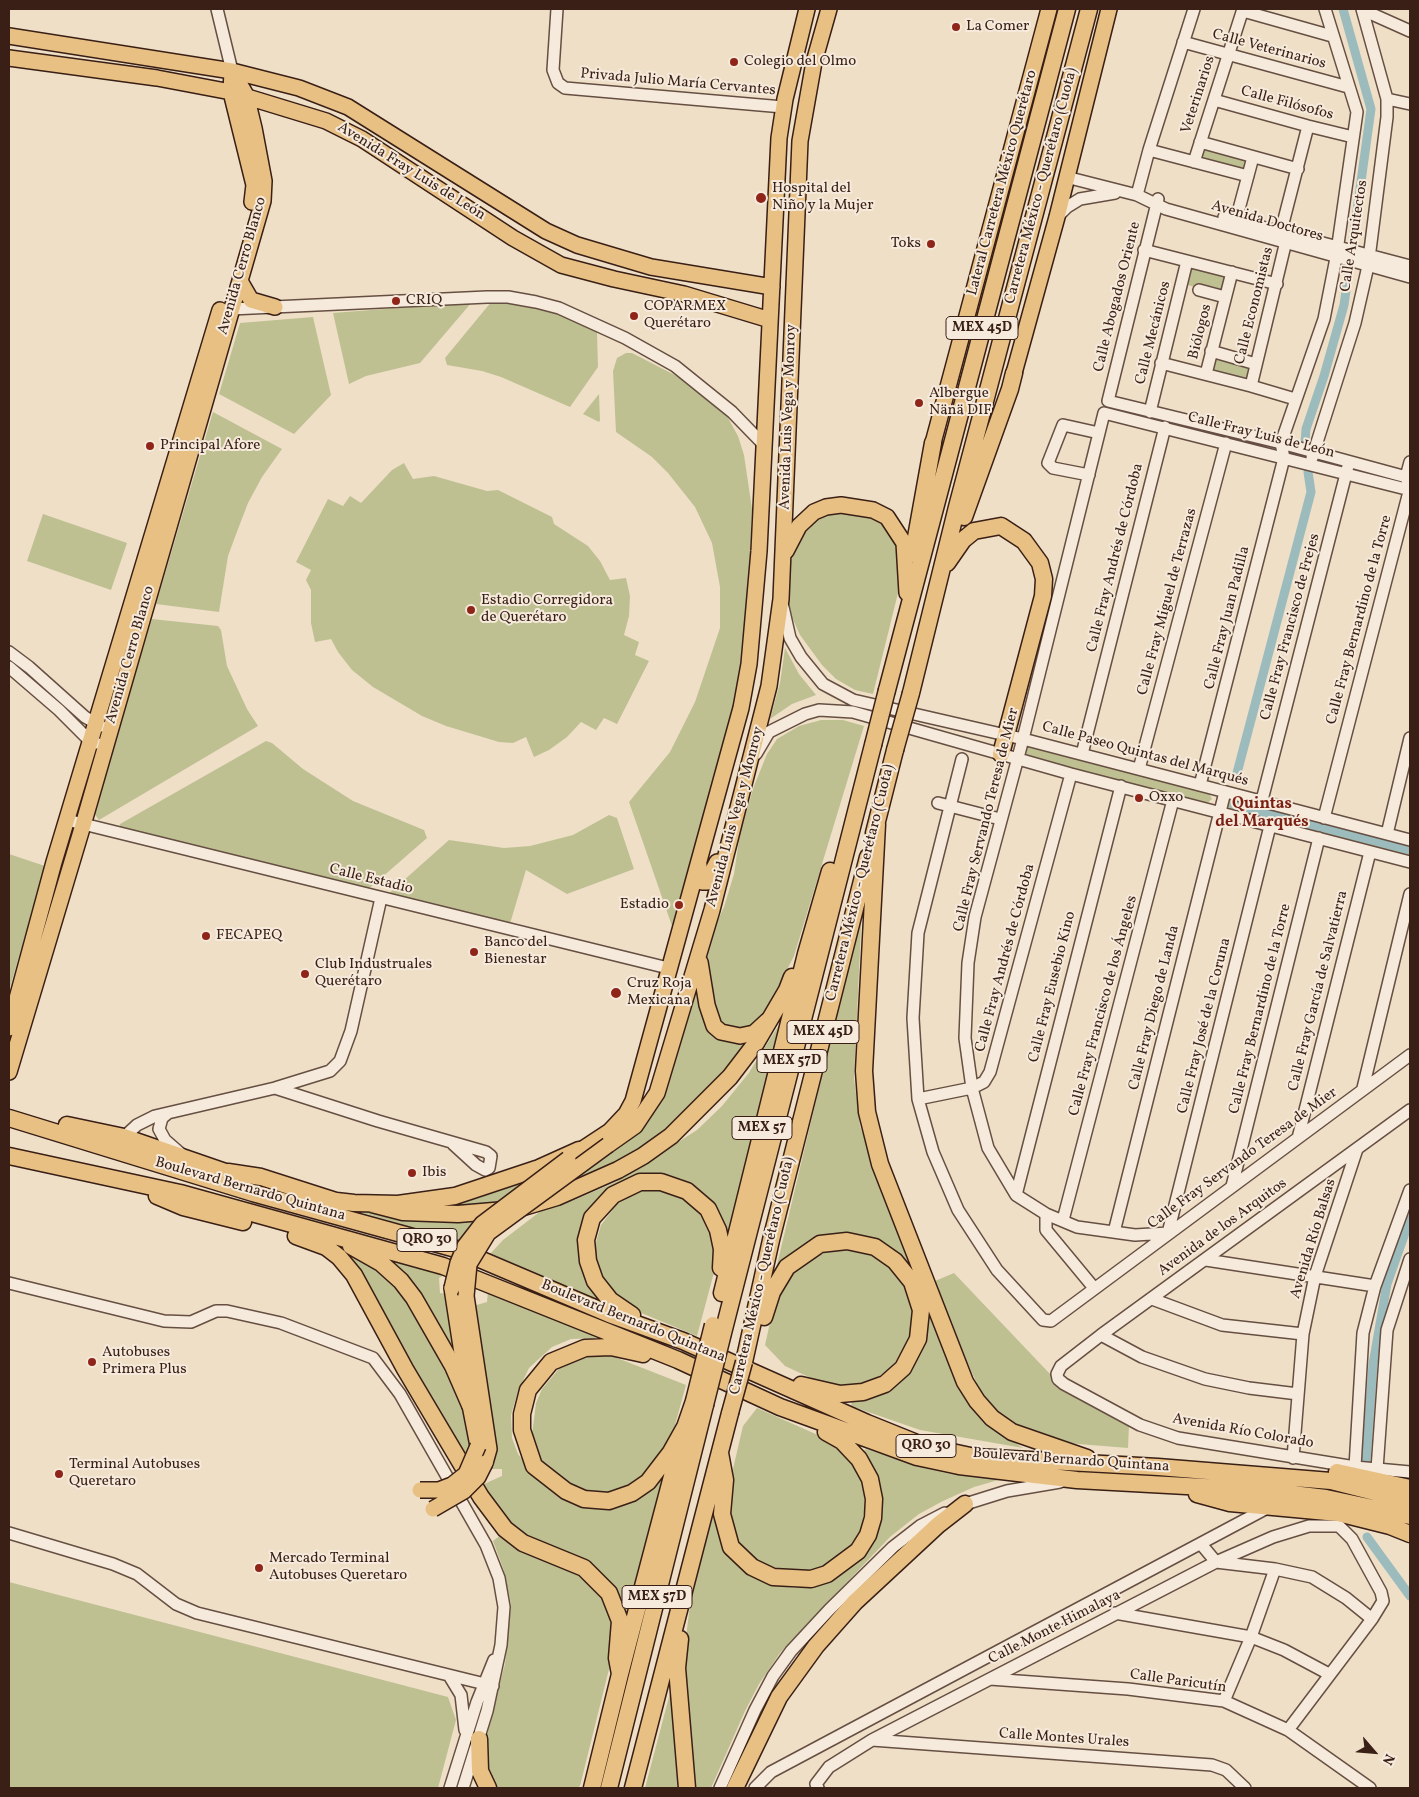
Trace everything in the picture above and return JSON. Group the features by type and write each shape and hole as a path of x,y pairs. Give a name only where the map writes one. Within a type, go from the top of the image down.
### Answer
{"highway":[{"name":"Carretera México - Querétaro (Cuota)","path":"609,1788 671,1542 699,1403 718,1329 1067,9"},
{"name":"Carretera México - Querétaro (Cuota)","path":"633,1788 744,1362 771,1240 895,750 1089,9"},
{"path":"942,567 956,539 1008,396 1014,373"},
{"path":"898,648 933,443"},
{"path":"942,567 963,540 974,531 1000,526 1012,531 1024,541 1040,563 1044,578 1043,596 1015,737 1002,754"},
{"name":"Carretera México - Querétaro (Cuota)","path":"718,1329 719,1303 806,954 836,847 861,790"},
{"path":"877,824 864,1071 867,1112 880,1164 965,1382 977,1401 992,1418 1012,1432 1103,1464"},
{"path":"372,1204 403,1212 458,1214 517,1209 557,1198 643,1156 671,1136 730,1077 756,1043 806,954"},
{"path":"21,1121 67,1125 124,1137 228,1172 269,1189 316,1205 341,1217"},
{"name":"Boulevard Bernardo Quintana","path":"21,1121 253,1193 456,1249 609,1314 683,1341 924,1446 975,1457 1164,1467 1259,1490 1326,1498 1410,1516"},
{"path":"228,1172 261,1177 336,1200 372,1204 398,1204 455,1196 539,1168 573,1154"},
{"name":"Boulevard Bernardo Quintana","path":"9,1156 180,1194 442,1266 678,1360 780,1407 918,1457 958,1466 1077,1480 1161,1484 1227,1481 1331,1481 1410,1501"},
{"path":"683,1341 624,1311 610,1300 595,1281 588,1261 586,1240 592,1218 613,1195 640,1182 662,1182 687,1191 708,1209 718,1230 722,1249 719,1303"},
{"path":"133,1183 183,1207 310,1239 326,1247 339,1257 364,1293 404,1369 476,1489 504,1529 523,1543 584,1568 609,1593 620,1621 617,1658 620,1674"},
{"path":"324,1233 381,1263 401,1281 414,1298 441,1342 470,1405"},
{"path":"744,1362 756,1343 772,1292 787,1267 820,1244 847,1241 875,1248 895,1261 912,1282 921,1310 918,1339 904,1368 885,1384 863,1392 840,1394 762,1376"},
{"path":"678,1360 611,1347 585,1348 551,1362 528,1390 522,1414 522,1430 534,1466 546,1477 566,1491 584,1499 609,1501 632,1492 648,1482 671,1452 685,1427"},
{"name":"Carretera México - Querétaro (Cuota)","path":"592,1788 685,1427 699,1403"},
{"path":"720,1454 725,1480 722,1514 725,1531 731,1547 752,1568 773,1577 811,1579 827,1574 843,1564 858,1551 868,1535 874,1518 874,1499 870,1479 859,1459 842,1441 780,1407"},
{"path":"1164,1467 1218,1462 1289,1466 1389,1482 1410,1488"},
{"path":"1389,1482 1410,1482"},
{"path":"1161,1484 1230,1503 1338,1513 1390,1526 1409,1534"},
{"path":"735,1788 779,1696 816,1646 855,1602 938,1525 965,1504"},
{"path":"687,1788 677,1668 681,1626 694,1573 698,1539"},
{"path":"620,1674 632,1647 662,1556 671,1542"},
{"path":"640,1788 652,1737 660,1682"},
{"path":"472,1740 480,1771 488,1788"},
{"path":"584,1788 598,1760"}],"main road":[{"name":"Avenida Luis Vega y Monroy","path":"420,1490 439,1490 452,1485 466,1474 478,1446 452,1288 462,1255 482,1224 573,1154 610,1131 626,1114 633,1101 700,854 731,753 749,664 759,551 770,320 783,108 807,9"},
{"name":"Avenida Luis Vega y Monroy","path":"433,1509 464,1491 478,1477 489,1449 466,1296 469,1264 488,1233 635,1126 657,1093 699,954 735,824 769,686 781,599 800,141 814,62 829,9"},
{"name":"Lateral Carretera México Querétaro","path":"933,443 1049,9"},
{"path":"1014,373 1058,217 1066,177 1109,9"},
{"name":"Avenida Fray Luis de León","path":"9,36 232,71 292,85 348,107 546,231 605,254 651,267 772,287"},
{"name":"Avenida Fray Luis de León","path":"9,58 157,78 238,94 326,121 349,131 561,265 684,294 770,320"},
{"name":"Avenida Cerro Blanco","path":"9,1028 90,741 252,202 253,177 232,71"},
{"name":"Avenida Cerro Blanco","path":"9,1072 83,825 263,201 264,187 254,128 238,94"},
{"path":"254,128 264,115 283,107"},
{"path":"780,138 785,133 790,133 797,136 800,141"},
{"path":"597,274 605,254"},
{"path":"240,281 252,300 275,307"},
{"path":"782,559 799,526 814,512 826,507 841,505 873,510 887,517 904,543 907,593"},
{"path":"700,854 697,874 700,880 707,882 735,824"},
{"path":"699,954 702,984 711,1021 714,1026 721,1032 740,1036 754,1032 770,1018"},
{"path":"9,1108 21,1121"}],"street":[{"path":"217,9 232,71"},
{"name":"Privada Julio María Cervantes","path":"557,9 553,70 558,83 565,88 783,108"},
{"name":"Calle Abogados Oriente","path":"1108,401 1144,250 1150,200 1149,150 1194,9"},
{"name":"Calle Arquitectos","path":"1284,458 1281,443 1324,319 1340,253 1357,112 1325,9"},
{"path":"1243,10 1332,36"},
{"name":"Veterinarios","path":"1194,162 1243,10"},
{"path":"1363,10 1410,31"},
{"name":"Calle Arquitectos","path":"1309,464 1355,323 1387,117 1387,99 1363,10"},
{"name":"Calle Veterinarios","path":"1183,42 1348,87"},
{"path":"1387,99 1410,101"},
{"name":"Calle Filósofos","path":"1214,100 1308,126 1353,136"},
{"name":"Calle Economistas","path":"1251,386 1277,284 1285,235 1308,126"},
{"path":"1200,142 1298,169"},
{"path":"1149,150 1248,176"},
{"path":"1236,220 1253,157"},
{"name":"Avenida Doctores","path":"1066,177 1285,235"},
{"name":"Avenida Doctores","path":"1058,217 1080,199 1095,195 1124,192"},
{"name":"Avenida Doctores","path":"1150,200 1236,220 1365,260 1410,277"},
{"path":"1144,250 1277,284"},
{"name":"Avenida Doctores","path":"1365,260 1410,266"},
{"name":"Calle Mecánicos","path":"1150,412 1187,261"},
{"name":"Biólogos","path":"1206,374 1232,272"},
{"name":"Biólogos","path":"1199,290 1225,297"},
{"path":"231,309 508,297 559,308 625,338 675,366 732,412 764,445"},
{"path":"1211,352 1256,364"},
{"path":"1161,363 1295,399"},
{"name":"Calle Fray Luis de León","path":"1108,401 1314,452 1347,468"},
{"name":"Calle Fray Luis de León","path":"1104,413 1309,464 1347,468 1409,485"},
{"name":"Calle Fray Servando Teresa de Mier","path":"1104,413 1089,475 1015,737 1018,758 975,917 968,962 965,1038 972,1088 988,1148 1016,1195 1046,1214 1077,1227 1142,1235 1168,1233"},
{"path":"1089,475 1053,468 1048,463 1063,425 1100,433"},
{"name":"Calle Fray Andrés de Córdoba","path":"1082,754 1165,427"},
{"name":"Calle Fray Miguel de Terrazas","path":"1139,769 1226,442"},
{"name":"Calle Fray Juan Padilla","path":"1200,785 1284,458"},
{"name":"Calle Fray Bernardino de la Torre","path":"1324,818 1409,485 1410,462"},
{"name":"Calle Fray Francisco de Frejes","path":"1262,800 1347,468"},
{"name":"Calle Paseo Quintas del Marqués","path":"781,599 790,638 801,657 823,684 835,692 870,705 1015,737 1410,840"},
{"path":"9,652 96,724 110,730"},
{"path":"9,667 59,710 90,741 105,746"},
{"path":"748,769 769,732 788,721 819,710 854,712 1071,774 1410,862"},
{"path":"1387,834 1410,738"},
{"path":"962,759 918,933 913,1018 918,1098 972,1088"},
{"name":"Calle Fray Andrés de Córdoba","path":"972,1088 984,1082 990,1072 1071,774"},
{"name":"Calle Fray Eusebio Kino","path":"1016,1195 1121,786"},
{"name":"Calle Fray Diego de Landa","path":"1114,1232 1225,792"},
{"name":"Calle Fray Francisco de los Ángeles","path":"1064,1220 1173,800"},
{"path":"938,803 1000,819"},
{"name":"Calle Estadio","path":"67,820 668,968"},
{"name":"Calle Fray José de la Coruna","path":"1168,1233 1270,826"},
{"name":"Calle Fray Bernardino de la Torre","path":"1232,1186 1319,838"},
{"name":"Calle Fray García de Salvatierra","path":"1298,1138 1370,852"},
{"path":"1363,1088 1410,894"},
{"path":"124,1137 136,1125 155,1116 275,1088 330,1071 340,1060 351,1031 381,898"},
{"name":"Calle Fray Servando Teresa de Mier","path":"918,1098 933,1152 958,1210 998,1270 1047,1322 1051,1321 1410,1055"},
{"path":"275,1088 453,1144"},
{"name":"Avenida de los Arquitos","path":"1057,1374 1061,1366 1100,1335 1206,1260 1410,1110"},
{"path":"172,1112 162,1118 159,1129 165,1140 184,1158"},
{"name":"Avenida Río Balsas","path":"1293,1458 1304,1334 1315,1276 1357,1148"},
{"path":"1355,1467 1363,1333 1375,1286 1410,1190"},
{"path":"1046,1214 1046,1230 1094,1288"},
{"path":"1378,1469 1387,1330 1404,1291 1410,1259"},
{"path":"1206,1260 1375,1286"},
{"path":"9,1283 164,1321 191,1322 216,1311 227,1311 281,1323 373,1358 400,1394 486,1545 499,1578 503,1596 501,1645 472,1740 463,1788"},
{"path":"1152,1299 1222,1325 1304,1334"},
{"path":"1100,1335 1142,1357 1189,1374 1249,1388 1298,1394"},
{"name":"Avenida Río Colorado","path":"1057,1374 1058,1379 1064,1384 1140,1425 1178,1438 1293,1458 1355,1467 1410,1472"},
{"path":"720,1788 755,1710 773,1676 791,1651 828,1610 893,1547 920,1526 965,1504 1007,1491 1077,1480"},
{"path":"755,1788 771,1772 1269,1507"},
{"name":"Calle Monte Himalaya","path":"818,1788 816,1784 829,1767 872,1740 1216,1562 1290,1531 1326,1524 1339,1526 1352,1538 1381,1592 1383,1601 1372,1619"},
{"path":"9,1533 129,1570 176,1604 197,1613 488,1685"},
{"path":"1202,1544 1206,1552 1216,1562 1275,1569 1312,1578 1346,1598 1372,1619 1288,1730"},
{"path":"1224,1701 1251,1636 1275,1569"},
{"path":"1115,1613 1251,1636 1284,1650 1329,1674"},
{"path":"450,1677 461,1695 472,1740 450,1788"},
{"name":"Calle Paricutín","path":"988,1679 1128,1689 1224,1701 1288,1730 1370,1788"},
{"name":"Calle Montes Urales","path":"872,1740 1212,1764 1226,1770 1245,1788"}],"green space":[{"path":"1199,145 1249,160 1245,174 1195,159"},
{"path":"1189,263 1229,274 1224,295 1184,284"},
{"path":"492,301 523,304 548,310 597,332 598,367 570,407 501,377 482,371 447,365 445,358"},
{"path":"472,302 420,363 366,376 349,384 333,313"},
{"path":"313,317 331,395 294,434 219,394 240,323"},
{"path":"626,353 632,353 698,387 723,409 738,436 744,455 752,509 747,621 737,692 673,929 629,802 670,752 695,702 720,628 720,587 712,543 695,507 668,473 652,457 616,432 613,371 617,358"},
{"path":"1217,358 1250,367 1247,380 1213,371"},
{"path":"599,394 600,420 599,422 583,414"},
{"path":"213,412 282,449 262,477 248,503 228,556 219,612 156,604"},
{"name":"Estadio Corregidora de Querétaro","path":"404,463 413,479 434,476 487,491 498,490 552,517 554,524 588,546 600,561 610,580 626,578 630,596 629,616 624,635 639,642 635,655 649,661 617,724 604,718 596,730 581,722 567,737 549,750 534,757 526,737 513,743 499,742 446,726 422,716 373,687 352,670 331,639 315,642 311,623 311,590 306,580 311,570 296,562 328,499 343,506 350,496 361,503 392,470"},
{"path":"848,510 867,514 884,522 899,540 900,585 873,694 855,690 836,679 822,665 800,635 791,615 788,597 790,561 798,541 811,525 827,513"},
{"path":"43,514 127,543 111,590 27,561"},
{"path":"152,619 218,626 221,630 227,666 247,709 258,726 99,820 93,812"},
{"path":"785,648 799,674 816,695 792,704 770,719 780,683"},
{"path":"821,720 843,720 864,726 794,956 764,1015 750,1027 738,1029 726,1026 718,1020 707,979 706,953 724,907 734,874 740,833 754,786 767,754 777,739 799,726"},
{"path":"266,741 272,743 303,769 353,801 424,830 427,838 365,892 119,829 120,824"},
{"path":"1028,746 1208,791 1212,799 1205,805 1028,759 1025,750"},
{"path":"1231,797 1410,843 1410,858 1229,810 1227,803"},
{"path":"609,815 617,818 634,869 567,894 526,870 509,927 385,897 449,840 504,848 530,846 573,835"},
{"path":"9,854 45,866 9,991"},
{"path":"862,907 854,1078 860,1126 916,1273 903,1259 820,1238 803,1245 786,1257 776,1269"},
{"path":"696,982 702,1013 708,1025 752,1038 695,1105 658,1137 616,1163 568,1184 497,1203 415,1209 499,1186 659,1102 670,1079"},
{"path":"784,1017 728,1248 699,1191 619,1187 580,1247 581,1265 599,1303 490,1254 503,1240 546,1207 574,1200 616,1182 697,1130 722,1106 748,1074"},
{"path":"643,1190 669,1191 682,1197 703,1213 715,1236 716,1265 697,1336 634,1310 606,1288 596,1262 594,1249 601,1225 617,1204 630,1195"},
{"path":"326,1202 479,1219 461,1242"},
{"path":"334,1243 370,1260 410,1301 455,1379 472,1439 466,1466 366,1280 351,1258"},
{"path":"836,1248 857,1248 894,1268 908,1286 914,1310 912,1333 901,1356 889,1369 872,1381 854,1386 824,1384 785,1366 765,1345 773,1309 782,1283 798,1264 815,1253"},
{"path":"389,1258 449,1272 439,1278 440,1293 448,1294 459,1359 444,1332 406,1274"},
{"path":"954,1273 1069,1394 1129,1425 1128,1448 1054,1442 1021,1430 996,1412 981,1392 966,1360 935,1281"},
{"path":"488,1290 599,1338 571,1339 552,1347 529,1368 518,1391 511,1415 512,1438 518,1454 531,1471 547,1487 564,1498 606,1507 629,1503 649,1490 659,1480 662,1481 626,1626 612,1589 523,1537 500,1514 484,1484 502,1476 502,1469 490,1469 495,1443 473,1306 487,1302"},
{"path":"925,1295 1005,1436 1023,1448 920,1430 851,1406 852,1401 895,1383"},
{"path":"607,1354 686,1385 669,1447 663,1460 624,1493 578,1494 541,1462 532,1435 536,1403 542,1389 563,1364 578,1357"},
{"path":"757,1408 827,1439 844,1452 855,1467 864,1487 865,1508 861,1529 852,1545 827,1566 810,1573 792,1574 759,1565 735,1540 725,1503 743,1426"},
{"path":"866,1449 924,1468 950,1474 1002,1479 974,1487 943,1501 919,1514 890,1537 780,1653 759,1684 745,1711 711,1788 692,1788 694,1775 683,1661 691,1597 712,1515 724,1545 773,1585 795,1588 815,1586 873,1535 862,1452"},
{"path":"502,1534 521,1550 577,1573 592,1584 604,1599 611,1616 614,1649 580,1786 577,1788 498,1788 487,1777 484,1742 505,1664 511,1604 503,1568 493,1541"},
{"path":"9,1582 448,1697 456,1720 438,1788 9,1788"},
{"path":"674,1678 682,1788 645,1788"}],"waterway":[{"path":"1305,442 1306,429 1324,376 1344,305 1371,109 1343,9"},
{"path":"1237,773 1311,492 1308,472"},
{"path":"1234,805 1410,850"},
{"path":"1366,1461 1373,1364 1387,1284 1410,1219"},
{"path":"1367,1537 1410,1596"}],"place":[{"name":"La Comer","path":"956,27"},
{"name":"Colegio del Olmo","path":"734,62"},
{"name":"Hospital del Niño y la Mujer","path":"761,198"},
{"name":"Toks","path":"931,244"},
{"name":"CRIQ","path":"396,301"},
{"name":"COPARMEX Querétaro","path":"634,316"},
{"name":"Albergue Nänä DIF","path":"919,403"},
{"name":"Principal Afore","path":"150,446"},
{"name":"Estadio Corregidora de Querétaro","path":"471,610"},
{"name":"Oxxo","path":"1139,798"},
{"name":"Estadio","path":"679,905"},
{"name":"FECAPEQ","path":"206,936"},
{"name":"Banco del Bienestar","path":"474,952"},
{"name":"Club Industruales Querétaro","path":"305,974"},
{"name":"Cruz Roja Mexicana","path":"616,993"},
{"name":"Ibis","path":"412,1173"},
{"name":"Autobuses Primera Plus","path":"92,1362"},
{"name":"Terminal Autobuses Queretaro","path":"59,1474"},
{"name":"Mercado Terminal Autobuses Queretaro","path":"259,1568"}],"district":[{"name":"Quintas del Marqués","path":"1262,814"}]}
